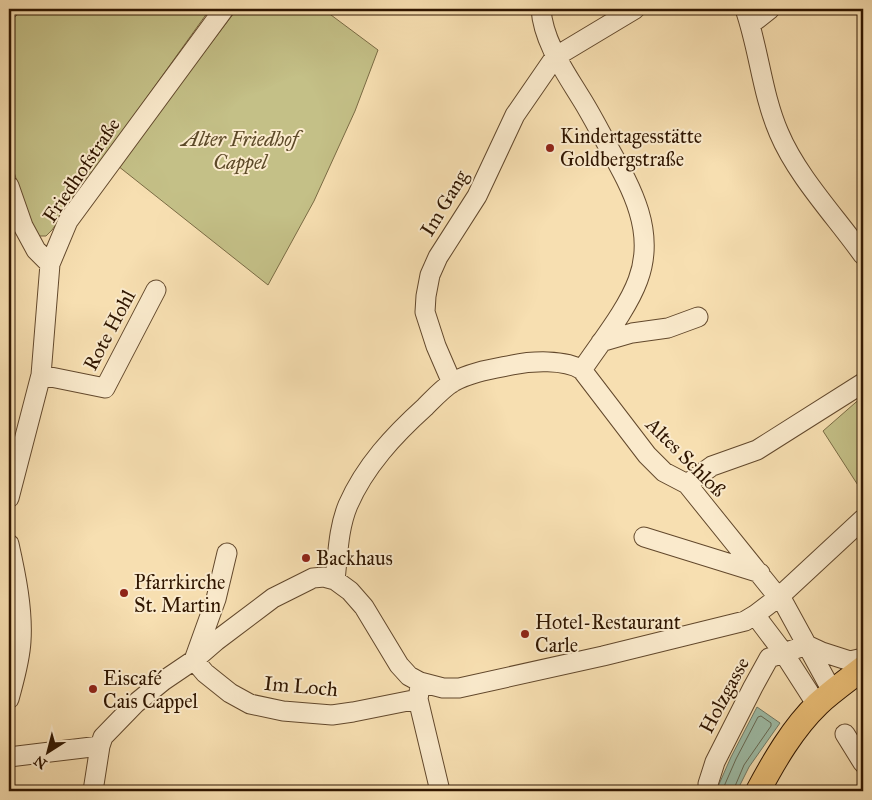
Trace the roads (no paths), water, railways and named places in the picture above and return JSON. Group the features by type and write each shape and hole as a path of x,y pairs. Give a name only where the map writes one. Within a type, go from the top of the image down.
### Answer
{"main road":[{"path":"758,791 784,748 824,698 863,668"}],"street":[{"name":"Friedhofstraße","path":"9,498 41,376 50,264 68,221 224,9"},
{"path":"335,580 340,532 348,506 373,460 403,427 452,382 475,372 520,363 562,362 582,370 616,322 638,281 643,263 645,237 641,215 628,182 586,106 555,57 541,9"},
{"path":"555,57 635,9"},
{"path":"770,9 748,17 767,96 778,132 791,159 863,255"},
{"name":"Im Gang","path":"452,382 436,346 425,312 430,275 438,257 477,196 516,115 555,57"},
{"path":"9,186 23,226 36,250 50,264"},
{"name":"Rote Hohl","path":"41,376 105,388 156,290"},
{"path":"601,342 632,333 668,328 698,317"},
{"name":"Altes Schloß","path":"582,370 647,455 664,472 687,484 779,596 807,645 824,698"},
{"path":"687,484 712,466 757,450 863,383"},
{"path":"419,691 459,688 732,625 756,615 863,519"},
{"path":"644,537 760,574"},
{"path":"9,544 21,617 21,643 9,699"},
{"path":"194,660 216,599 227,553"},
{"path":"93,791 100,746 109,730 136,703 272,598 313,578 324,577 335,580 358,599 399,665 419,691 440,791"},
{"path":"756,615 783,652 824,698"},
{"path":"807,645 850,661 863,658"},
{"name":"Holzgasse","path":"708,791 708,784 715,762 769,658 807,645"},
{"name":"Im Loch","path":"194,660 210,678 230,693 250,704 283,711 339,714 353,712 419,691"},
{"path":"845,734 863,763"},
{"path":"9,757 100,746"}],"water":[{"path":"757,707 780,723 749,767 737,791 716,791 731,757"}],"place":[{"name":"Kindertagesstätte Goldbergstraße","path":"550,148"},
{"name":"Backhaus","path":"306,558"},
{"name":"Pfarrkirche St. Martin","path":"124,593"},
{"name":"Hotel-Restaurant Carle","path":"525,634"},
{"name":"Eiscafé Cais Cappel","path":"93,689"}],"park label":[{"name":"Alter Friedhof Cappel","path":"240,150"}]}
